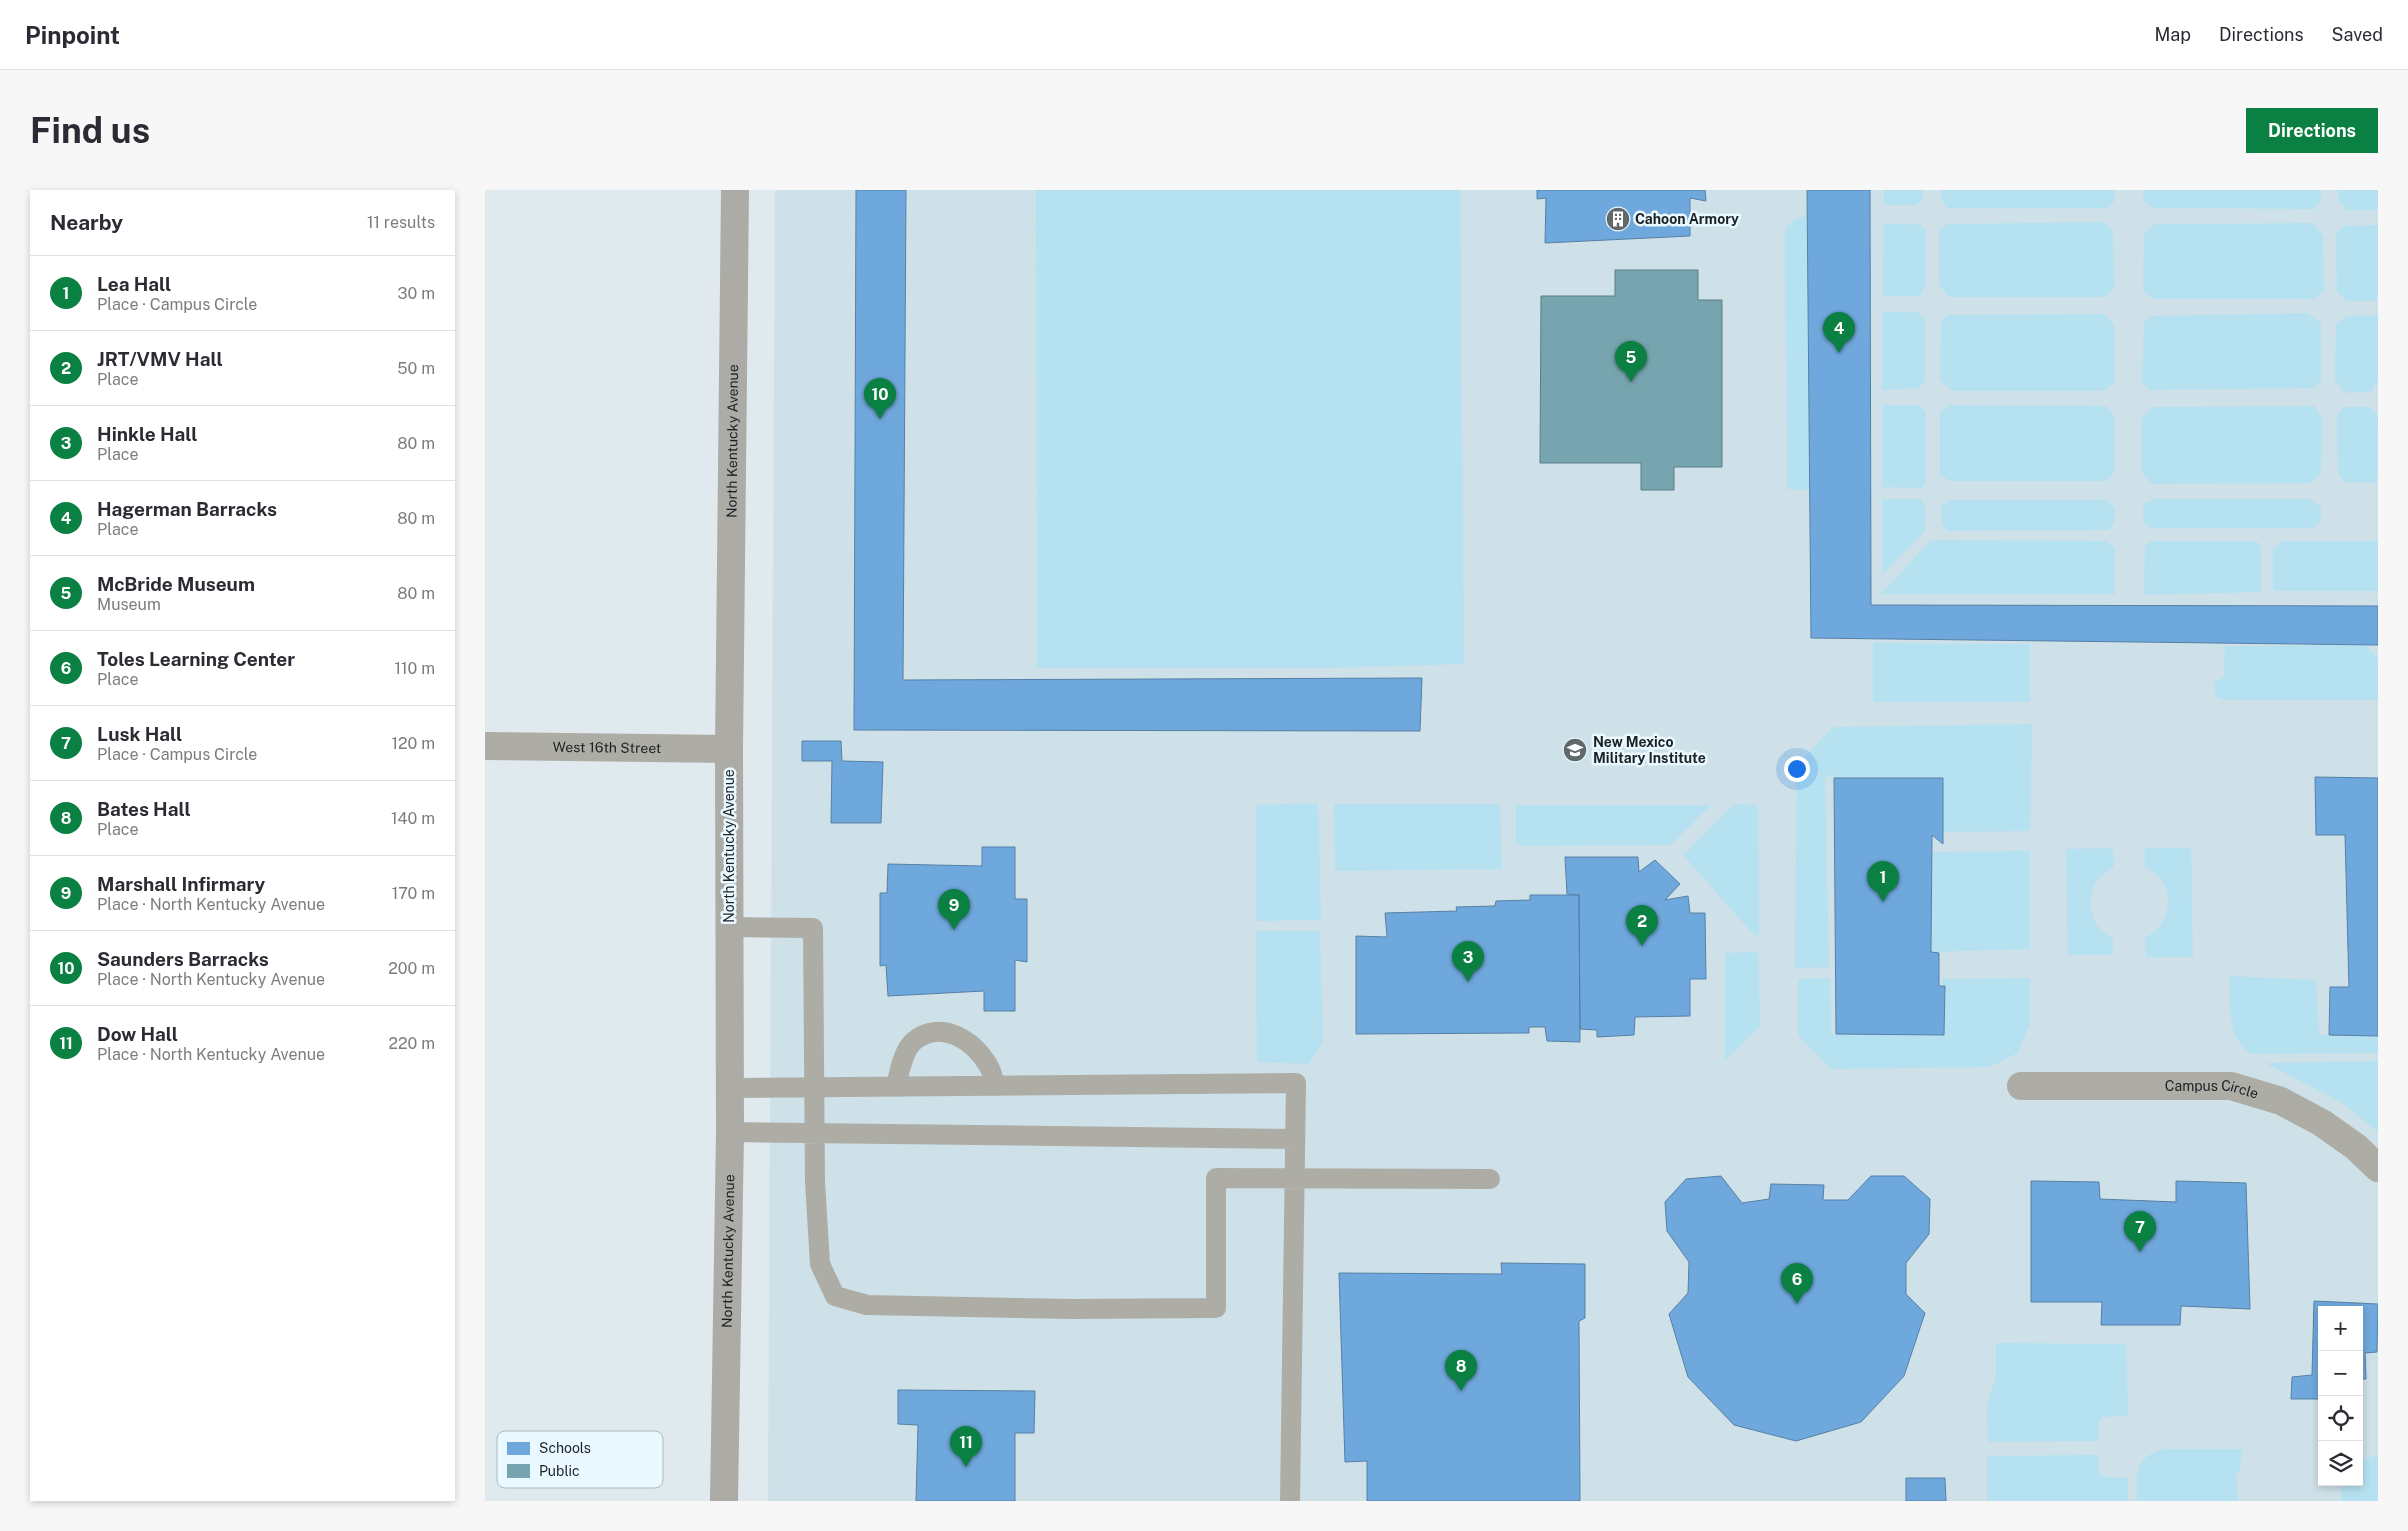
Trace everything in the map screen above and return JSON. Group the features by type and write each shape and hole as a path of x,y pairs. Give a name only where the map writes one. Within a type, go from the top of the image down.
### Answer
{"street":[{"name":"North Kentucky Avenue","path":"724,1501 729,1132 729,749 735,190"},
{"name":"West 16th Street","path":"485,746 729,749"},
{"name":"Campus Circle","path":"2021,1086 2231,1086 2281,1101 2322,1123 2356,1148 2378,1168"}],"lane":[{"path":"729,927 813,928 815,1133 820,1264 835,1296 867,1305 1216,1308 1216,1178 1490,1179"},
{"path":"896,1087 900,1070 913,1042 928,1033 942,1032 962,1037 975,1047 989,1066 996,1086"},
{"path":"729,1088 1296,1084 1290,1501"},
{"path":"729,1132 1295,1139"}],"shaded area":[{"name":"New Mexico Military Institute","path":"775,190 2378,190 2378,1501 768,1501"},
{"path":"1036,190 1460,190 1464,664 1331,668 1037,668"},
{"path":"1884,190 1923,190 1923,199 1916,205 1884,205"},
{"path":"1941,190 2115,190 2115,200 2108,208 1947,208 1941,199"},
{"path":"2143,190 2321,190 2321,200 2314,209 2153,208 2143,200"},
{"path":"2338,190 2378,190 2378,210 2347,210 2338,201"},
{"path":"1807,216 1810,490 1787,489 1785,228 1795,219"},
{"path":"2104,222 2113,231 2114,288 2105,297 1949,297 1939,284 1939,232 1947,224"},
{"path":"2313,223 2323,236 2324,290 2314,299 2152,299 2143,290 2144,233 2154,224"},
{"path":"1884,224 1918,224 1926,229 1926,285 1920,296 1883,296"},
{"path":"2378,225 2378,297 2375,301 2346,301 2337,291 2336,233 2344,226"},
{"path":"1882,312 1917,312 1925,320 1925,381 1919,388 1882,390"},
{"path":"2308,313 2321,323 2321,381 2315,388 2149,390 2142,381 2144,322 2150,316"},
{"path":"2105,314 2115,327 2115,382 2104,391 1952,391 1940,380 1941,322 1948,315"},
{"path":"2378,315 2378,380 2371,392 2345,393 2335,380 2336,324 2347,316"},
{"path":"1882,405 1919,405 1926,412 1926,481 1922,488 1882,487"},
{"path":"1950,405 2106,406 2114,415 2114,473 2106,481 1949,481 1940,474 1940,412"},
{"path":"2315,406 2322,419 2321,473 2312,483 2152,484 2142,473 2142,418 2152,407"},
{"path":"2343,407 2370,407 2378,416 2377,483 2344,482 2338,472 2337,415"},
{"path":"1882,499 1921,499 1926,508 1925,531 1882,575"},
{"path":"2154,499 2310,499 2321,507 2321,520 2314,528 2150,528 2143,522 2143,504"},
{"path":"1951,500 2107,500 2115,508 2115,521 2108,530 1947,531 1942,524 1941,506"},
{"path":"1931,540 2107,541 2115,549 2115,594 1881,594"},
{"path":"2151,541 2257,541 2261,550 2261,592 2144,595 2145,547"},
{"path":"2281,541 2378,541 2378,591 2273,591 2273,549"},
{"path":"1873,643 2030,644 2030,702 1873,702"},
{"path":"2368,645 2369,650 2378,658 2378,700 2225,700 2215,696 2214,682 2224,677 2225,646"},
{"path":"2032,724 2030,831 1943,832 1943,778 1834,778 1825,774 1829,967 1795,968 1797,765 1833,727"},
{"path":"1318,803 1321,920 1256,921 1256,805"},
{"path":"1334,804 1500,804 1502,869 1335,871"},
{"path":"1734,804 1758,805 1759,935 1755,936 1683,855"},
{"path":"1516,805 1711,805 1671,845 1522,846 1516,842"},
{"path":"2113,848 2114,867 2097,880 2091,893 2090,901 2096,924 2106,935 2113,938 2113,955 2068,955 2066,849"},
{"path":"2145,848 2191,848 2193,957 2146,957 2145,938 2155,931 2162,922 2168,902 2163,882 2156,874 2145,867"},
{"path":"2030,851 2030,949 1931,952 1932,852"},
{"path":"1256,931 1320,931 1323,1042 1309,1064 1257,1062"},
{"path":"1758,952 1760,1026 1725,1061 1725,953"},
{"path":"2230,976 2316,980 2319,1035 2378,1035 2378,1053 2251,1054 2243,1047 2233,1029 2230,1008"},
{"path":"1830,978 1831,1034 1944,1035 1942,979 2030,978 2030,1023 2017,1053 1990,1067 1831,1069 1798,1035 1798,979"},
{"path":"2378,1061 2378,1132 2341,1102 2265,1063"},
{"path":"1996,1343 2126,1344 2128,1416 2103,1417 2098,1422 2098,1441 1988,1442 1987,1405 1996,1376"},
{"path":"2165,1449 2242,1449 2240,1472 2236,1472 2238,1501 2137,1501 2137,1474 2142,1462 2155,1452"},
{"path":"2098,1455 2098,1471 2103,1477 2128,1478 2128,1501 1987,1501 1987,1456"},
{"path":"2378,1455 2378,1501 2341,1501 2342,1486 2363,1486 2363,1460"}],"building: Schools":[{"path":"856,190 906,190 903,680 1422,678 1420,731 854,730"},
{"name":"Cahoon Armory","path":"1537,190 1705,190 1706,201 1690,198 1690,236 1545,243 1546,198 1537,199"},
{"path":"1807,190 1870,190 1871,605 2378,606 2378,645 1811,638"},
{"path":"802,741 841,741 842,761 883,762 881,823 831,823 832,761 802,761"},
{"path":"2315,777 2378,778 2378,1036 2329,1035 2330,987 2349,987 2345,835 2316,835"},
{"path":"1834,778 1943,778 1943,844 1932,835 1931,952 1939,953 1939,986 1945,986 1944,1035 1836,1034"},
{"path":"982,847 1015,847 1015,899 1027,899 1027,962 1015,960 1015,1011 984,1011 984,991 888,996 886,965 880,966 880,893 887,893 888,864 982,866"},
{"path":"1565,857 1638,857 1639,872 1655,860 1680,884 1665,900 1688,896 1690,913 1705,913 1706,979 1690,979 1690,1016 1635,1017 1634,1035 1597,1037 1597,1030 1580,1029 1579,895 1567,894"},
{"path":"1530,895 1579,895 1580,1042 1547,1041 1545,1027 1529,1027 1529,1033 1356,1034 1356,936 1387,937 1385,913 1457,911 1456,907 1495,906 1496,901 1530,900"},
{"path":"1721,1176 1742,1203 1769,1199 1771,1184 1824,1185 1823,1200 1848,1200 1871,1176 1904,1176 1930,1199 1929,1234 1906,1263 1906,1294 1925,1313 1904,1376 1861,1422 1796,1441 1734,1425 1688,1377 1669,1314 1688,1293 1689,1262 1667,1231 1665,1202 1686,1179"},
{"path":"2031,1181 2099,1182 2100,1199 2176,1202 2176,1181 2246,1183 2250,1309 2181,1306 2180,1325 2101,1325 2102,1302 2031,1302"},
{"path":"1501,1263 1585,1264 1585,1318 1579,1321 1580,1501 1367,1501 1367,1461 1345,1462 1339,1273 1502,1274"},
{"path":"2314,1301 2378,1304 2377,1352 2365,1353 2366,1379 2363,1379 2363,1306 2318,1306 2318,1399 2291,1399 2292,1377 2312,1375"},
{"path":"898,1390 1035,1391 1034,1433 1015,1433 1015,1501 916,1501 918,1425 898,1424"},
{"path":"1906,1478 1945,1478 1946,1501 1906,1501"}],"building: Public":[{"path":"1615,270 1698,270 1698,300 1722,300 1722,467 1674,467 1674,490 1641,490 1641,463 1540,463 1541,296 1615,296"}],"place":[{"name":"Cahoon Armory","path":"1618,219"},
{"name":"Hagerman Barracks","path":"1839,353"},
{"name":"McBride Museum","path":"1631,382"},
{"name":"Saunders Barracks","path":"880,419"},
{"name":"New Mexico Military Institute","path":"1575,750"},
{"name":"Lea Hall","path":"1883,902"},
{"name":"Marshall Infirmary","path":"954,930"},
{"name":"JRT/VMV Hall","path":"1642,946"},
{"name":"Hinkle Hall","path":"1468,982"},
{"name":"Lusk Hall","path":"2140,1252"},
{"name":"Toles Learning Center","path":"1797,1304"},
{"name":"Bates Hall","path":"1461,1391"},
{"name":"Dow Hall","path":"966,1467"}]}
